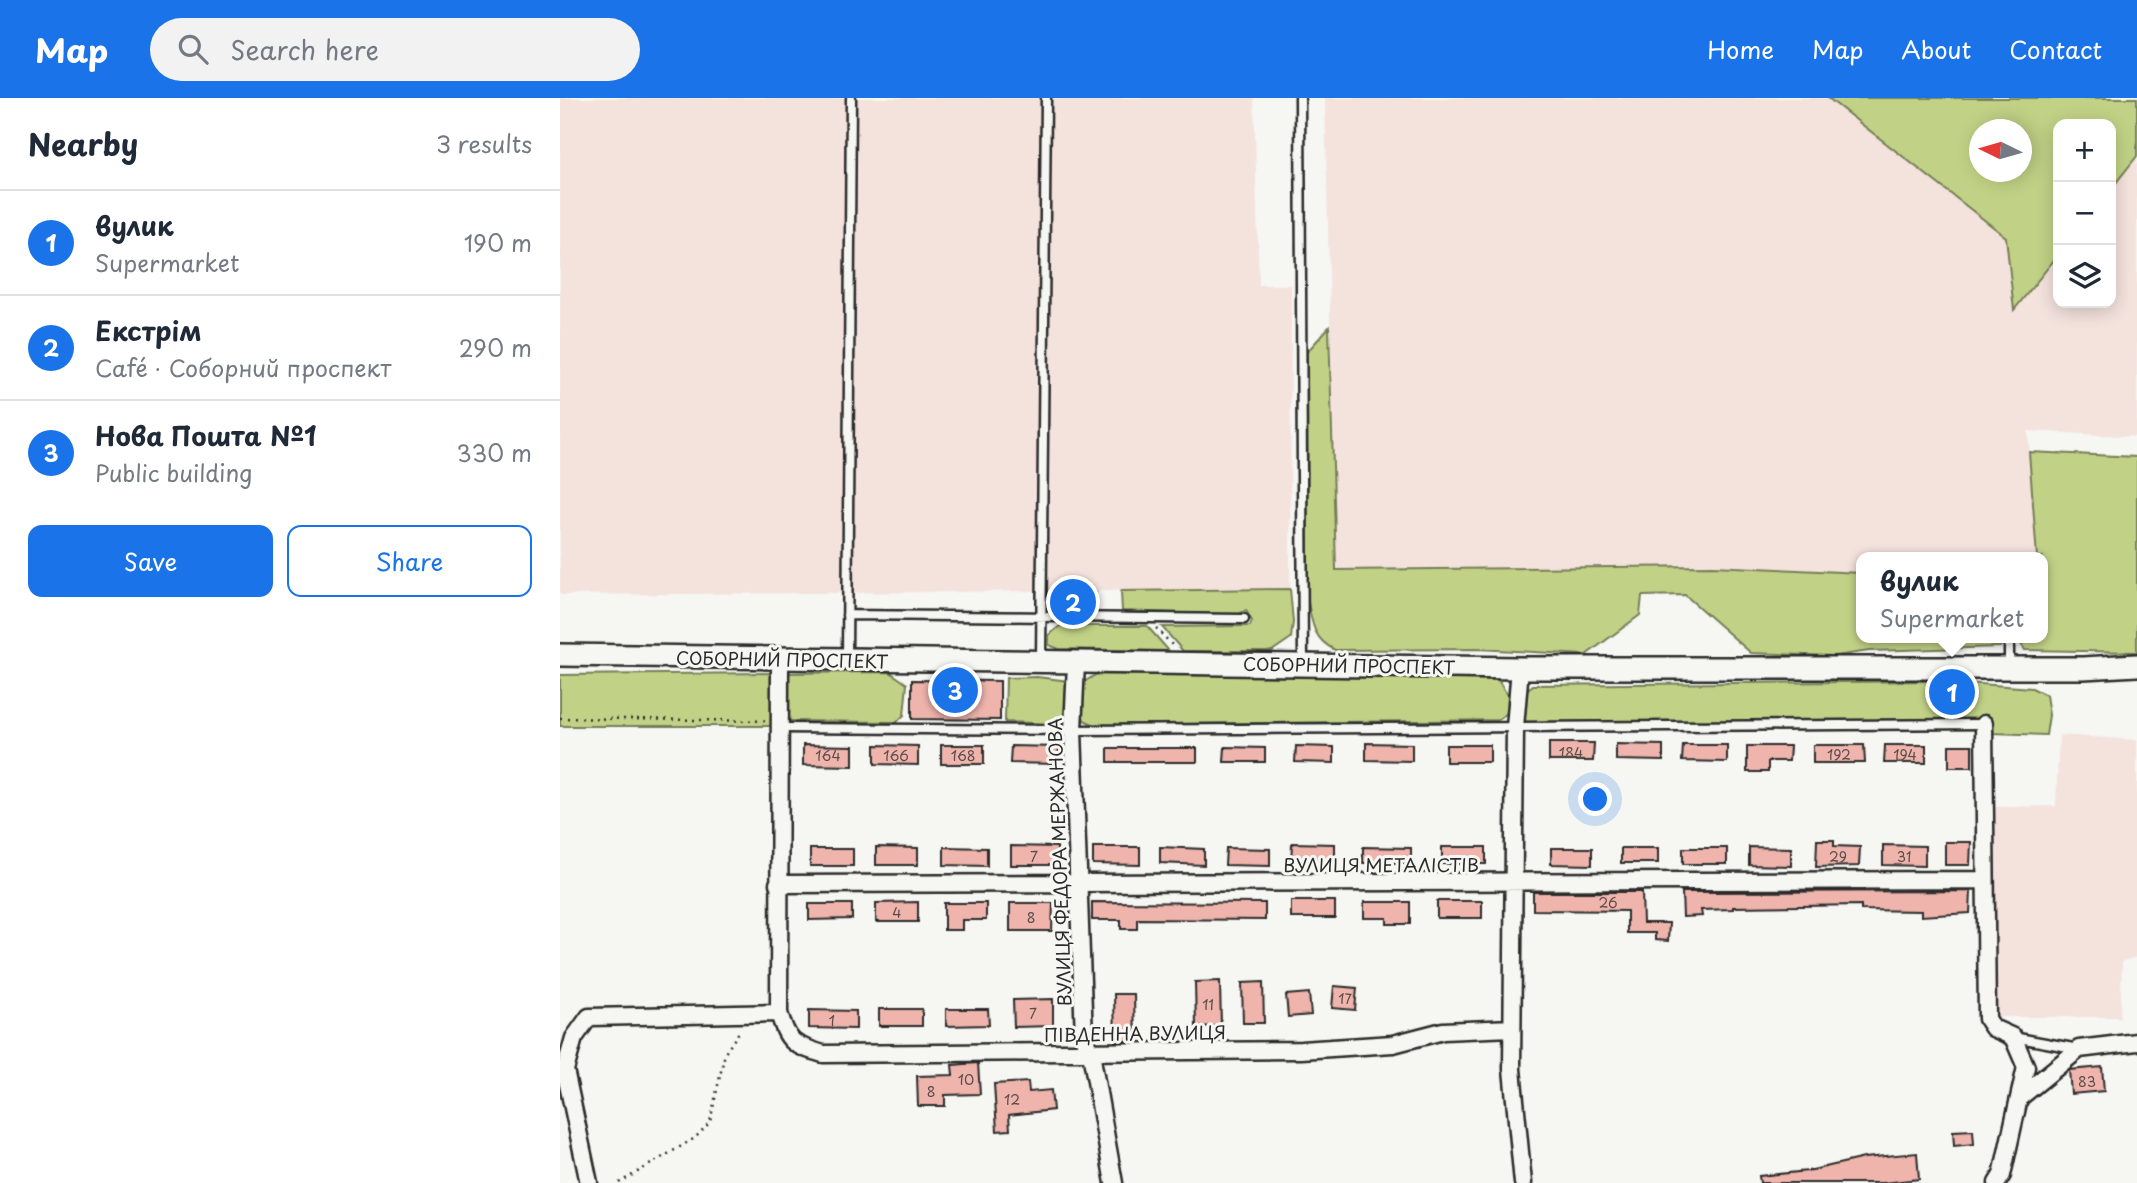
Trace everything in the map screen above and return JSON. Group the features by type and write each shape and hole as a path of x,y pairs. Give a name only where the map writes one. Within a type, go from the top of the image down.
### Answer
{"main road":[{"name":"СОБОРНИЙ ПРОСПЕКТ","path":"560,655 1520,668 2010,668 2137,665"}],"street":[{"path":"589,1183 565,1070 574,1038 589,1017 779,1013 780,659"},
{"name":"ВУЛИЦЯ ФЕДОРА МЕРЖАНОВА","path":"1076,663 1073,730 1084,1038 1091,1052 1114,1183"},
{"path":"1520,668 1516,727 1516,884 1511,1069 1522,1183"},
{"path":"1984,724 1987,1019 1993,1028 2013,1037 2026,1067 2002,1175 1997,1183"},
{"name":"ВУЛИЦЯ МЕТАЛІСТІВ","path":"778,884 1516,884 1984,880"},
{"name":"ПІВДЕННА ВУЛИЦЯ","path":"779,1013 786,1037 800,1048 823,1054 1301,1049 1393,1044 1443,1031 1512,1028"},
{"path":"2019,1098 2079,1049 2137,1042"}],"lane":[{"path":"847,660 851,98"},
{"path":"1041,663 1046,98"},
{"path":"1300,98 1303,664"},
{"path":"847,615 1244,619"},
{"path":"2010,643 2010,668"},
{"path":"779,724 1073,730 1984,724"},
{"path":"2013,1037 2079,1049"}],"path":[{"path":"1147,618 1190,664"},
{"path":"560,718 779,724"},
{"path":"619,1183 695,1138 710,1122 725,1053 752,1013"}],"shaded area":[{"path":"560,98 1254,98 1259,285 1291,285 1290,589 560,595"},
{"path":"1325,98 1828,98 2006,237 2014,309 2053,261 2053,308 2116,308 2116,183 2137,156 2137,437 2028,431 2037,552 1856,552 1856,573 1713,566 1336,570"},
{"path":"2059,735 2137,740 2137,957 2122,961 2120,1017 1994,1017 1989,807 2056,806"}],"green space":[{"path":"1828,98 2137,98 2137,156 2116,183 2116,119 2053,119 2053,261 2014,310 2006,237"},
{"path":"1329,327 1336,570 1713,566 1856,573 1856,643 2002,643 2000,647 1869,651 1835,656 1751,653 1685,595 1642,596 1640,615 1586,655 1478,649 1335,650 1318,636 1308,602 1307,352"},
{"path":"2029,452 2137,457 2137,652 2025,650 2020,643 2048,643 2048,552 2037,552"},
{"path":"1290,589 1293,622 1291,638 1272,651 1183,651 1162,627 1250,626 1252,621 1246,610 1237,615 1122,611 1121,591"},
{"path":"1060,626 1147,626 1169,651 1059,649 1049,645 1049,635"},
{"path":"890,672 907,684 904,715 897,722 788,721 776,726 560,726 560,675"},
{"path":"1097,674 1319,675 1498,680 1511,701 1507,713 1497,720 1095,725 1084,720 1081,711 1084,682"},
{"path":"1037,677 1069,681 1067,712 1061,724 1005,722 1006,678"},
{"path":"1940,681 2032,688 2046,695 2049,715 2046,735 1991,733 1990,719 1521,724 1523,693 1533,685"}],"building":[{"path":"1050,592 1096,592 1096,611 1050,610"},
{"path":"912,680 1000,681 1000,720 912,719"},
{"path":"1366,743 1412,744 1412,761 1366,760"},
{"path":"1549,743 1594,743 1593,761 1549,761"},
{"path":"1616,744 1663,745 1663,761 1616,760"},
{"path":"803,745 853,746 853,766 803,765"},
{"path":"875,745 918,746 918,765 875,764"},
{"path":"941,745 984,745 984,764 941,764"},
{"path":"1446,745 1490,745 1490,762 1446,762"},
{"path":"1683,745 1727,745 1727,762 1682,761"},
{"path":"1813,745 1864,745 1865,763 1813,763"},
{"path":"1885,745 1926,745 1926,763 1884,763"},
{"path":"1949,745 1972,745 1972,767 1949,767"},
{"path":"1011,746 1059,747 1058,764 1010,763"},
{"path":"1296,746 1334,747 1334,763 1295,762"},
{"path":"1747,746 1790,746 1789,761 1768,761 1768,772 1747,772"},
{"path":"1225,747 1265,748 1265,762 1224,762"},
{"path":"1108,748 1197,748 1197,762 1108,762"},
{"path":"1817,840 1834,840 1834,846 1860,847 1859,866 1816,867"},
{"path":"1945,842 1971,842 1970,865 1945,865"},
{"path":"1292,843 1335,844 1335,866 1291,864"},
{"path":"1883,845 1925,846 1925,866 1883,865"},
{"path":"1011,846 1057,847 1057,865 1011,865"},
{"path":"876,847 918,848 918,865 876,865"},
{"path":"944,847 987,848 987,866 944,865"},
{"path":"1093,847 1140,847 1140,865 1093,864"},
{"path":"1160,847 1204,849 1204,865 1160,863"},
{"path":"1363,847 1411,848 1411,863 1363,863"},
{"path":"1442,847 1486,847 1486,864 1442,864"},
{"path":"1749,847 1791,848 1791,866 1749,865"},
{"path":"1226,848 1270,849 1270,866 1225,865"},
{"path":"1551,848 1592,848 1592,865 1551,864"},
{"path":"1621,848 1658,848 1658,863 1621,863"},
{"path":"1683,848 1727,848 1727,864 1683,864"},
{"path":"810,849 853,849 853,866 810,866"},
{"path":"1971,891 1970,913 1921,916 1921,911 1861,910 1861,905 1733,907 1701,910 1702,916 1683,917 1682,892"},
{"path":"1533,892 1642,892 1643,923 1669,923 1668,941 1655,940 1655,933 1627,933 1627,911 1533,910"},
{"path":"1291,901 1335,901 1335,918 1291,918"},
{"path":"1437,901 1482,901 1482,918 1437,918"},
{"path":"918,902 918,922 876,922 876,903"},
{"path":"1092,902 1265,903 1265,920 1137,919 1137,929 1121,929 1121,920 1092,920"},
{"path":"1364,902 1410,902 1410,924 1387,924 1387,918 1364,918"},
{"path":"944,903 986,903 986,920 962,920 962,930 944,930"},
{"path":"1010,903 1053,903 1052,931 1010,931"},
{"path":"809,904 852,904 852,919 809,920"},
{"path":"1220,981 1221,1026 1196,1027 1195,982"},
{"path":"1263,982 1264,1023 1243,1023 1242,983"},
{"path":"1334,986 1357,988 1355,1010 1332,1008"},
{"path":"1309,993 1311,1015 1288,1017 1286,995"},
{"path":"1114,994 1134,994 1135,1041 1115,1041"},
{"path":"1053,999 1053,1026 1014,1027 1013,1000"},
{"path":"879,1009 922,1009 922,1026 879,1026"},
{"path":"946,1009 988,1009 989,1025 946,1026"},
{"path":"809,1010 856,1011 856,1029 809,1028"},
{"path":"978,1063 980,1094 945,1095 945,1106 918,1106 917,1076 953,1075 952,1065"},
{"path":"2102,1067 2104,1091 2071,1094 2069,1070"},
{"path":"1028,1082 1029,1092 1051,1090 1053,1110 1009,1115 1010,1130 997,1131 994,1084"},
{"path":"1973,1130 1974,1144 1954,1146 1953,1131"},
{"path":"1917,1153 1919,1179 1883,1183 1760,1183 1759,1176 1808,1171 1864,1158"}],"place":[{"name":"Екстрім","path":"1073,602"},
{"name":"Нова Пошта №1","path":"955,690"},
{"name":"вулик","path":"1952,692"}]}
